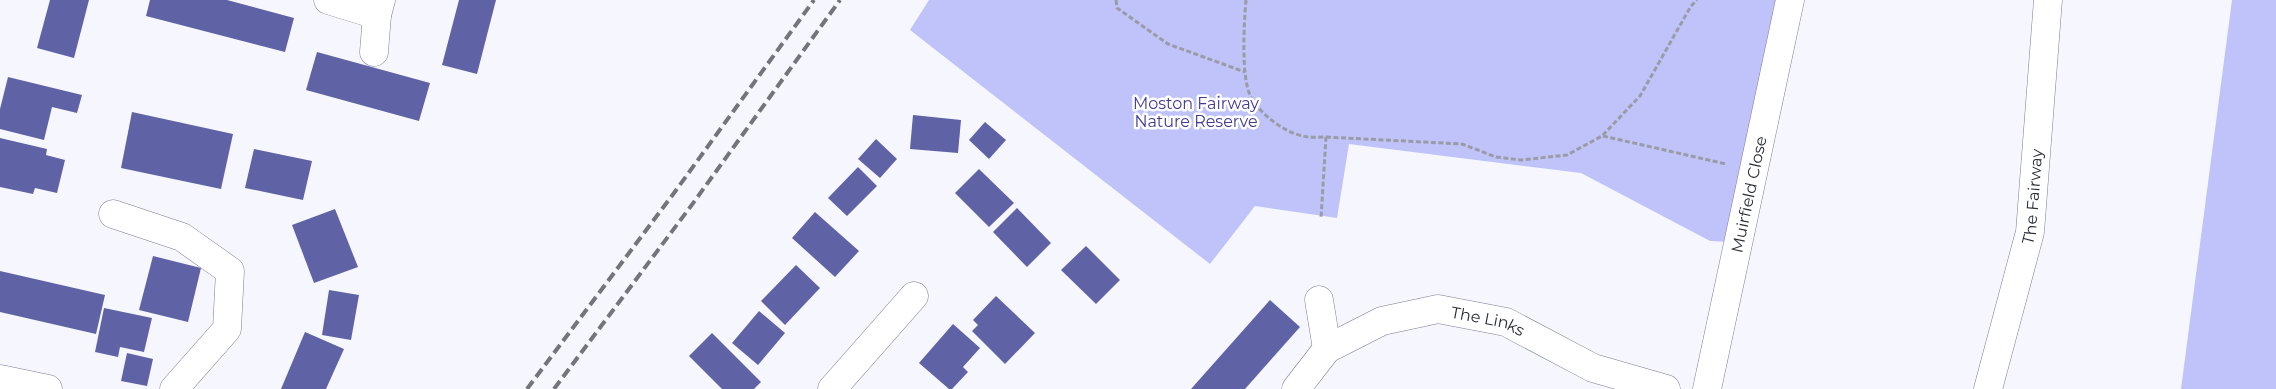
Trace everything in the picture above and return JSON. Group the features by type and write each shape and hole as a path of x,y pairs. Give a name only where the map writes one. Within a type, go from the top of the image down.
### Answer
{"street":[{"path":"328,0 379,7 374,52"},
{"name":"Muirfield Close","path":"1707,389 1790,0"},
{"name":"The Fairway","path":"1988,389 2030,232 2048,0"},
{"path":"113,214 182,237 230,271 227,329 174,389"},
{"path":"832,389 914,296"},
{"path":"1319,300 1327,349"},
{"name":"The Links","path":"1296,389 1327,349 1382,321 1438,309 1506,322 1593,368 1666,389"},
{"path":"0,380 48,389"}],"path":[{"path":"1116,0 1117,8 1168,44 1245,72"},
{"path":"1246,0 1245,72 1250,95 1265,116 1302,136 1462,144 1496,157 1522,160 1566,155 1602,136 1640,96 1691,6 1697,0"},
{"path":"1602,136 1754,170"},
{"path":"1321,218 1326,137"}],"green space":[{"name":"Moston Fairway Nature Reserve","path":"929,0 1800,0 1752,243 1710,241 1581,173 1349,144 1337,218 1255,206 1210,264 910,30"},
{"path":"2232,0 2276,0 2276,389 2181,389"}],"building":[{"path":"50,0 89,0 74,58 37,48"},
{"path":"150,0 227,0 294,18 285,52 146,16"},
{"path":"459,0 496,0 477,74 442,65"},
{"path":"317,52 430,83 419,121 306,90"},
{"path":"8,77 82,95 77,113 52,107 44,140 0,129 0,109"},
{"path":"132,112 233,134 221,189 121,168"},
{"path":"913,115 961,120 958,153 910,149"},
{"path":"985,122 1006,140 989,159 969,140"},
{"path":"0,138 47,149 46,155 65,160 57,193 35,188 33,194 0,187"},
{"path":"876,139 897,159 880,178 858,159"},
{"path":"254,149 312,161 303,200 245,188"},
{"path":"858,167 877,186 847,216 828,198"},
{"path":"979,169 1014,203 989,227 955,193"},
{"path":"1017,208 1051,243 1027,267 993,232"},
{"path":"335,209 358,267 314,283 292,225"},
{"path":"815,212 859,251 835,277 792,238"},
{"path":"1086,246 1120,280 1096,304 1061,270"},
{"path":"153,256 201,268 188,322 139,310"},
{"path":"796,265 820,288 785,325 761,301"},
{"path":"0,271 105,295 96,334 0,312"},
{"path":"329,290 359,295 351,340 322,335"},
{"path":"996,296 1035,333 1005,364 972,331 978,325 973,320"},
{"path":"1270,300 1300,327 1245,389 1191,389"},
{"path":"104,308 152,318 144,352 120,347 118,357 95,352"},
{"path":"759,311 785,333 758,365 732,343"},
{"path":"953,324 980,348 963,367 968,372 952,389 949,389 919,363"},
{"path":"305,332 344,349 326,389 281,389"},
{"path":"712,333 761,382 754,389 722,389 689,356"},
{"path":"127,353 153,359 147,386 121,381"}],"railway":[{"path":"527,389 674,193 814,0"},
{"path":"554,389 691,206 840,0"}]}
